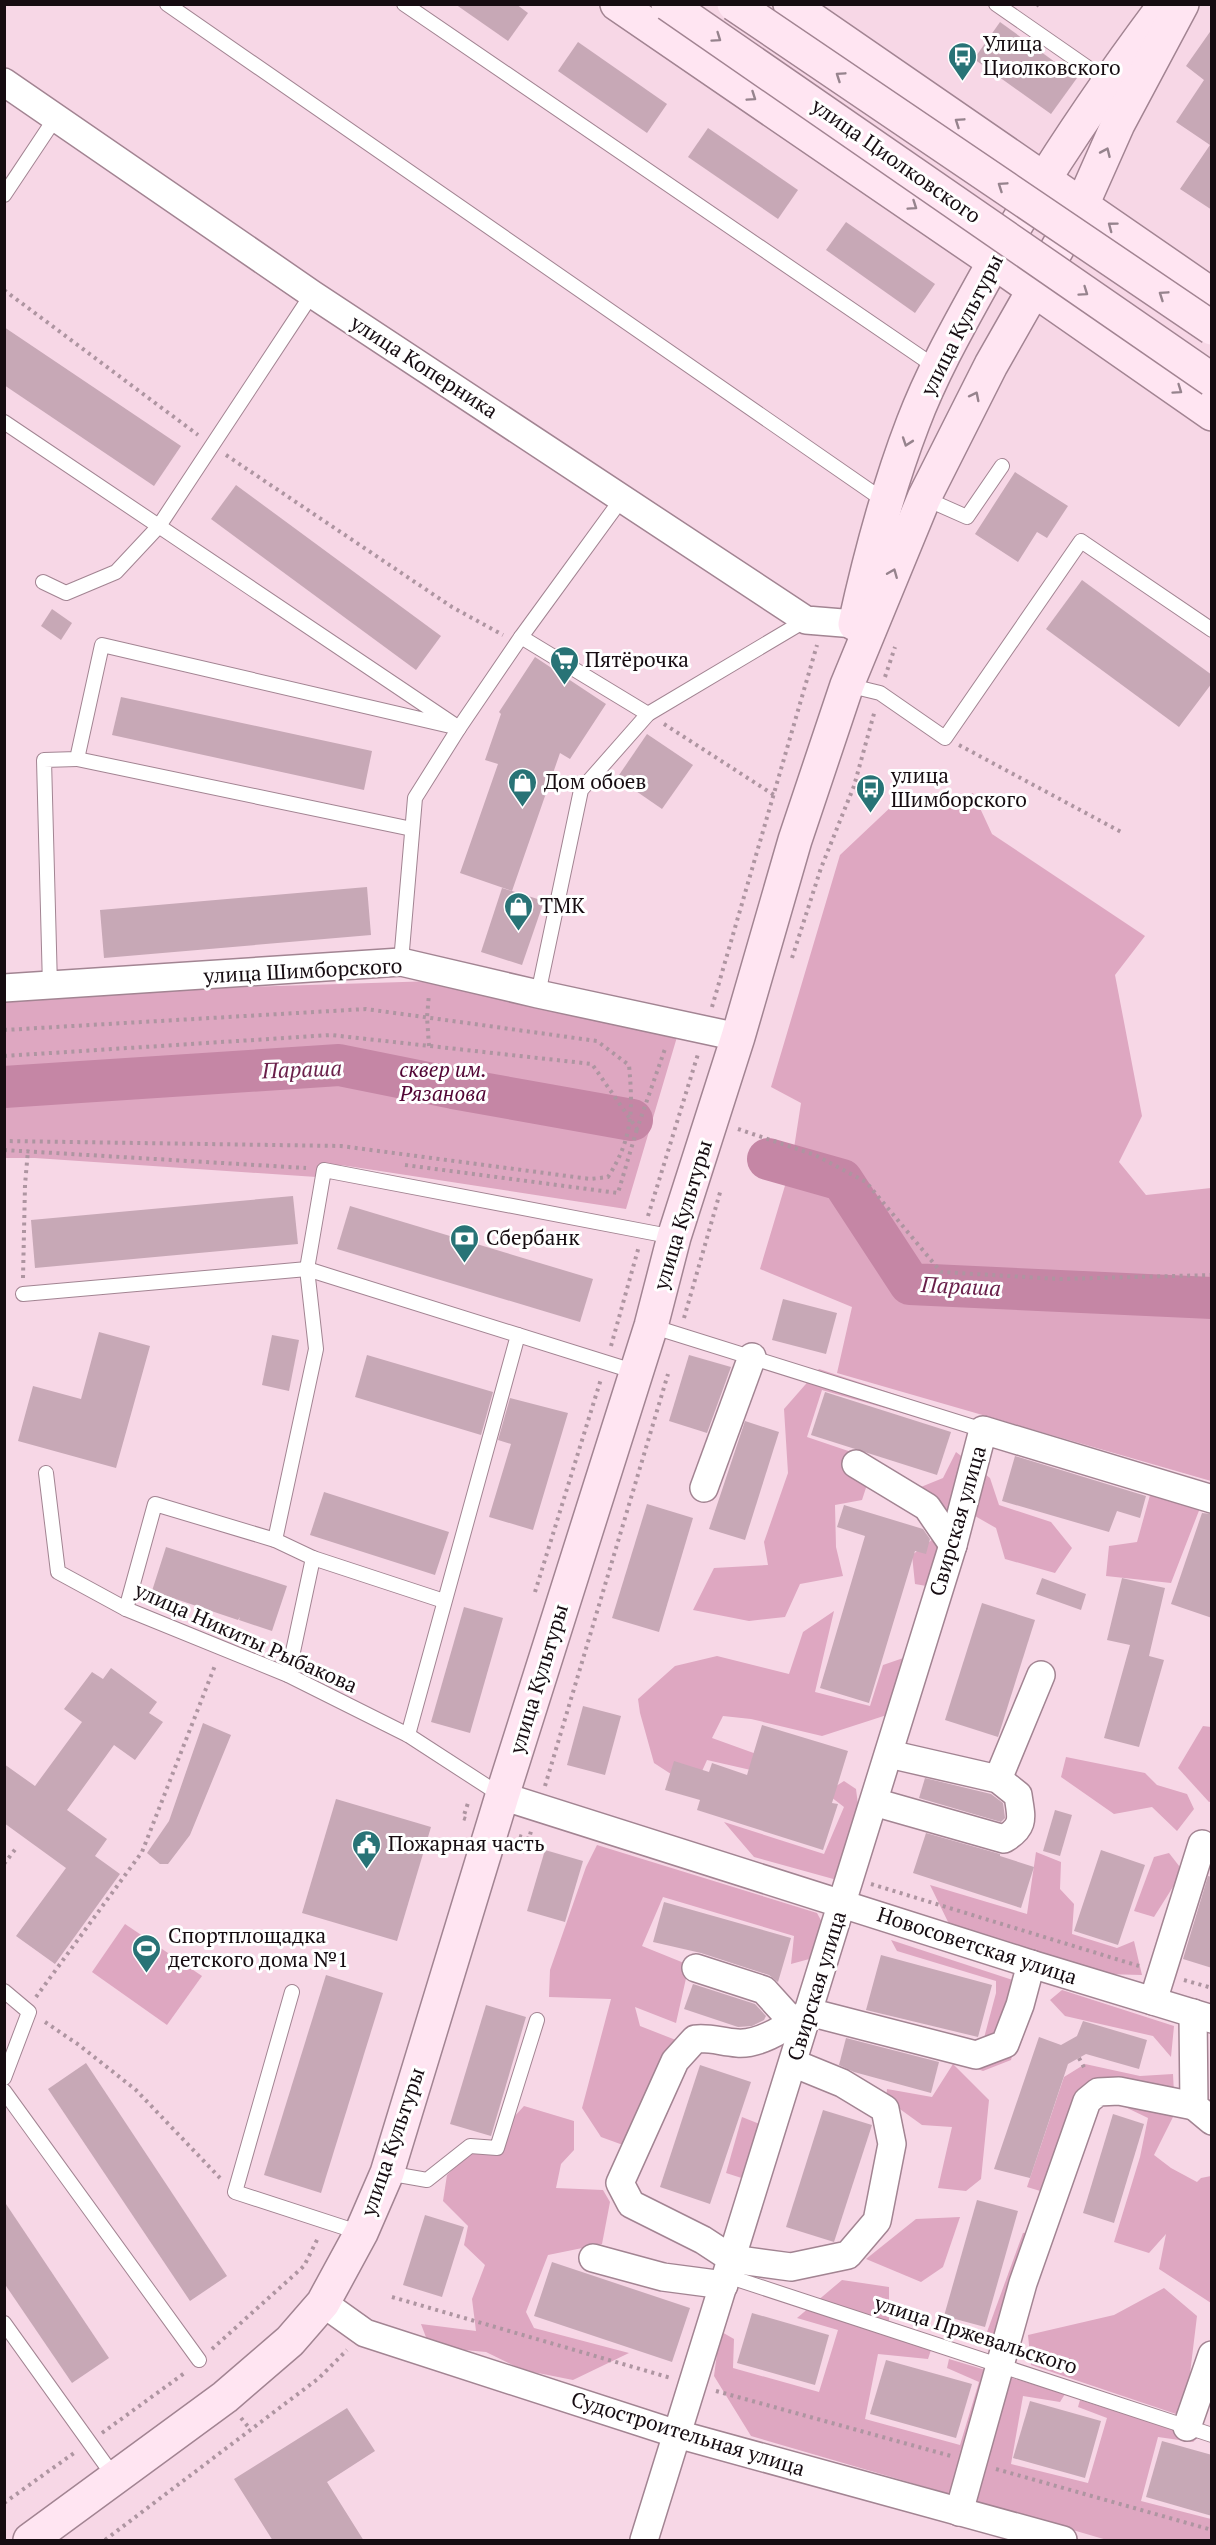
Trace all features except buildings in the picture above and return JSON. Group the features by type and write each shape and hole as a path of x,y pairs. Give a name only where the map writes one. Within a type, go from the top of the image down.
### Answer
{"main road":[{"path":"617,4 1212,414"},
{"name":"улица Циолковского","path":"668,4 1212,380"},
{"name":"улица Циолковского","path":"734,4 1212,328"},
{"path":"790,4 1212,295"},
{"name":"улица Культуры","path":"847,685 855,624 887,503 913,423 937,368 994,262 1043,178 1107,81 1165,4"},
{"name":"улица Культуры","path":"30,2541 225,2397 290,2341 322,2303 361,2233 387,2173 492,1827 489,1788 621,1367 665,1330 658,1234 738,1037 795,840 847,685 924,498 991,365 1082,206 1118,124 1182,4"}],"street":[{"name":"улица Коперника","path":"4,82 312,294 814,620 855,624"},
{"name":"улица Шимборского","path":"4,988 401,962 738,1037"},
{"path":"704,1488 752,1357"},
{"path":"983,1430 1212,1499"},
{"name":"Свирская улица","path":"644,2541 793,2063 801,2017 847,1891 953,1545 983,1430"},
{"path":"856,1464 927,1507 953,1545"},
{"path":"998,1779 1041,1675"},
{"path":"874,1802 1004,1839 1017,1832 1021,1819 1018,1795 998,1779 889,1754"},
{"name":"Новосоветская улица","path":"489,1788 542,1796 847,1891 1031,1964 1202,2016"},
{"path":"1153,2001 1202,1844"},
{"path":"696,1968 764,1990 801,2017 976,2055 1005,2044 1020,2005 1031,1964"},
{"path":"959,2512 1027,2272 1087,2101 1098,2092 1119,2091 1203,2113 1202,2016"},
{"path":"728,2274 703,2240 631,2205 620,2183 675,2061 695,2039 740,2043 771,2035 801,2017"},
{"path":"593,2258 663,2277 728,2274 791,2267 848,2255 876,2221 892,2144 885,2109 842,2083 793,2063"},
{"name":"Судостроительная улица","path":"322,2303 365,2333 677,2434 1064,2541"},
{"path":"1199,2431 1212,2355"}],"lane":[{"path":"167,4 887,503"},
{"path":"404,4 937,368"},
{"path":"996,4 1107,81"},
{"path":"4,195 56,117"},
{"path":"43,582 66,593 116,572 159,526 312,294"},
{"path":"4,422 459,728"},
{"path":"924,498 967,517 1002,466"},
{"path":"401,962 415,798 519,640 623,497"},
{"path":"847,685 879,693 945,738 1081,541 1212,630"},
{"path":"538,994 581,790 648,714 814,620"},
{"path":"519,640 648,714"},
{"path":"77,759 102,645 459,728"},
{"path":"50,986 44,760 77,759 412,829"},
{"path":"275,1540 316,1349 307,1269 324,1170 658,1234"},
{"path":"23,1294 307,1269 621,1367"},
{"path":"665,1330 983,1430"},
{"path":"408,1735 518,1335"},
{"name":"улица Никиты Рыбакова","path":"46,1473 58,1572 126,1609 288,1675 408,1735 489,1788"},
{"path":"126,1609 155,1504 275,1540 313,1558 444,1601"},
{"path":"288,1675 313,1558"},
{"path":"4,1991 28,2011 4,2078"},
{"path":"292,1992 235,2192 361,2233"},
{"path":"387,2173 427,2180 470,2146 497,2148 537,2020"},
{"path":"4,2091 199,2360"},
{"name":"улица Пржевальского","path":"728,2274 1199,2431"},
{"path":"4,2323 115,2478"}],"path":[{"path":"4,290 212,446 452,608 519,640"},
{"path":"533,1598 621,1367 658,1234 705,1030 774,795 814,620"},
{"path":"792,959 821,868 854,786 879,693 898,638"},
{"path":"648,714 774,795"},
{"path":"945,738 1123,833"},
{"path":"429,1046 427,1017 431,969"},
{"path":"4,1030 366,1010 597,1041 629,1065 632,1120 616,1164 608,1177 590,1179 341,1146 4,1141"},
{"path":"618,1193 637,1129 674,1023"},
{"path":"4,1056 332,1035 592,1064 637,1129"},
{"path":"734,1140 741,1118"},
{"path":"737,1129 815,1155 866,1182 941,1272 1059,1279 1212,1275"},
{"path":"23,1294 28,1150"},
{"path":"489,1788 463,1818 529,1839 665,1330 722,1185"},
{"path":"222,1648 142,1852 28,2011 78,2045 136,2090 235,2192"},
{"path":"542,1796 556,1788"},
{"path":"4,1864 17,1848"},
{"path":"847,1891 1212,1988"},
{"path":"4,2503 184,2374 304,2266 325,2222"},
{"path":"392,2297 1212,2530"},
{"path":"105,2541 319,2378 365,2333"}],"green space":[{"path":"973,793 992,834 1145,936 1115,975 1142,1116 1119,1162 1146,1195 1211,1188 1211,1292 911,1281 844,1178 792,1161 801,1103 771,1087 840,855 894,804"},
{"name":"сквер им. Рязанова","path":"434,981 677,1037 626,1209 341,1165 331,1178 35,1158 5,1158 5,1002 218,988"},
{"path":"790,1169 840,1183 909,1287 1211,1299 1211,1481 837,1373 852,1307 760,1269"},
{"path":"819,1369 943,1410 927,1420 822,1390 807,1437 875,1460 862,1500 835,1505 836,1547 843,1576 800,1584 785,1617 749,1621 693,1610 714,1568 768,1565 764,1542 788,1473 784,1409"},
{"path":"956,1452 990,1478 999,1505 1051,1522 1072,1548 1055,1573 1005,1559 996,1528 975,1516 932,1587 915,1584 912,1555 937,1536 916,1489 943,1478"},
{"path":"1152,1488 1200,1508 1171,1583 1106,1576 1109,1546 1137,1542"},
{"path":"834,1611 815,1692 870,1706 883,1665 912,1655 893,1713 822,1736 751,1719 723,1716 712,1738 779,1762 773,1775 707,1760 694,1789 654,1763 638,1699 675,1666 717,1656 789,1674 803,1632"},
{"path":"1203,1726 1211,1727 1212,1801 1209,1802 1178,1768"},
{"path":"1066,1757 1145,1773 1157,1785 1187,1794 1194,1809 1177,1831 1152,1807 1114,1814 1061,1777"},
{"path":"844,1781 856,1789 858,1805 837,1880 754,1857 724,1822 824,1854 844,1807 831,1797 833,1788"},
{"path":"597,1845 817,1913 824,1926 813,1958 791,1964 794,1936 663,1897 642,1946 689,1965 676,2023 635,2007 640,2026 686,2044 623,2145 601,2137 582,2108 611,1999 549,1997 550,1970 586,1867"},
{"path":"1036,1852 1061,1862 1060,1889 1074,1904 1072,1934 1117,1948 1134,1941 1142,1975 1104,1974 950,1926 930,1885 1027,1914"},
{"path":"1169,1853 1183,1871 1154,1917 1134,1911 1154,1857"},
{"name":"Спортплощадка детского дома №1","path":"125,1924 202,1976 167,2025 92,1972"},
{"path":"891,1940 1019,1982 1025,2007 1011,2060 983,2071 964,2064 984,2038 996,1993 996,1981 897,1951"},
{"path":"1062,1990 1174,2026 1171,2057 1153,2036 1065,2016 1050,2000"},
{"path":"953,2064 989,2100 981,2179 966,2191 938,2188 952,2127 922,2125 886,2099 887,2089 932,2097"},
{"path":"1085,2064 1140,2076 1173,2074 1175,2113 1154,2155 1171,2168 1197,2182 1201,2178 1211,2176 1211,2303 1159,2269 1166,2234 1149,2253 1114,2242 1140,2157 1148,2118 1123,2106 1118,2099 1094,2108 1047,2193 1027,2187 1064,2077"},
{"path":"524,2106 574,2121 574,2150 561,2164 556,2188 603,2190 610,2202 602,2244 548,2255 526,2312 534,2328 629,2353 573,2380 523,2370 486,2352 443,2348 427,2340 421,2324 476,2331 472,2299 485,2265 464,2245 468,2226 443,2201 447,2175 468,2155 493,2140"},
{"path":"742,2117 767,2127 751,2181 726,2173"},
{"path":"960,2217 943,2267 921,2282 866,2259 916,2219"},
{"path":"1052,2229 1017,2354 983,2343 1023,2233"},
{"path":"842,2280 889,2287 889,2336 931,2350 928,2359 878,2354 865,2419 960,2445 979,2382 947,2368 949,2359 1065,2394 1060,2402 1023,2396 1011,2464 1088,2483 1107,2418 1078,2407 1080,2400 1198,2437 1193,2442 1158,2437 1141,2501 1211,2519 1211,2540 1107,2540 751,2436 714,2376 720,2331 734,2339 733,2368 819,2392 838,2330 797,2318"},
{"path":"1164,2288 1197,2316 1188,2390 1179,2415 1031,2365 1028,2335 1114,2315"}],"waterway":[{"name":"Параша","path":"4,1087 339,1065 632,1120"},
{"name":"Параша","path":"768,1159 842,1180 910,1284 1212,1298"}],"place":[{"name":"Улица Циолковского","path":"962,82"},
{"name":"Пятёрочка","path":"564,686"},
{"name":"Дом обоев","path":"523,808"},
{"name":"улица Шимборского","path":"870,814"},
{"name":"ТМК","path":"519,932"},
{"name":"Сбербанк","path":"465,1264"},
{"name":"Пожарная часть","path":"367,1870"},
{"name":"Спортплощадка детского дома №1","path":"147,1974"}]}
